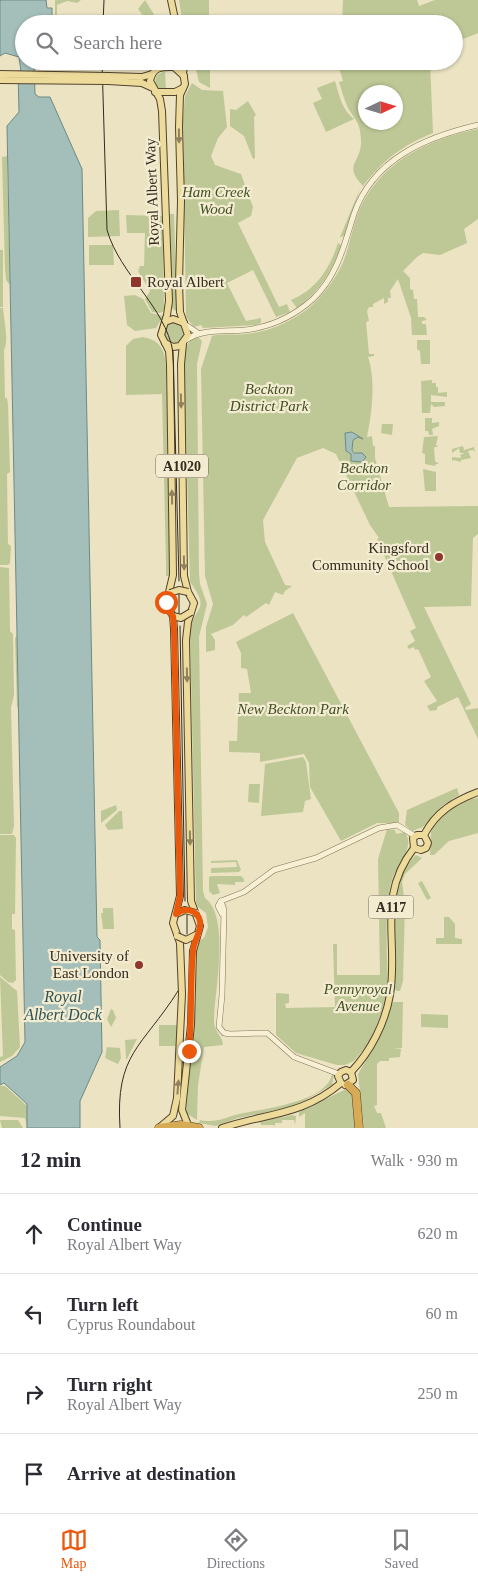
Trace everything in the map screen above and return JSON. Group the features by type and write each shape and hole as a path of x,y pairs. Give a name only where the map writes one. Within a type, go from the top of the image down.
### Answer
{"highway":[{"path":"344,1084 356,1093 359,1125"},
{"path":"159,1128 188,1125 199,1128"}],"main road":[{"path":"171,0 174,15"},
{"path":"0,80 142,77 152,74 157,70"},
{"path":"177,70 184,76"},
{"path":"183,70 184,76"},
{"path":"0,74 108,79 142,83 156,91 175,92 183,88"},
{"name":"A1020","path":"152,74 150,80 156,91"},
{"name":"A1020","path":"183,88 184,76"},
{"name":"Royal Albert Way","path":"183,88 180,95 179,127 181,201 179,283 180,309 188,335 181,364 185,581 194,603 187,626 191,901 200,923 198,934"},
{"name":"Royal Albert Way","path":"156,91 162,111 169,301 165,322 161,331 170,364 172,581 166,604 173,616 174,626 180,896 173,925 180,943 182,1015 177,1098 173,1116 159,1128"},
{"path":"165,322 173,319 185,324"},
{"path":"165,343 173,347 185,342"},
{"path":"170,593 179,590 188,592"},
{"path":"173,616 181,618 191,612"},
{"name":"A117","path":"414,848 419,850 426,848 428,842 424,835 439,813 461,799 478,792"},
{"path":"415,836 424,835"},
{"name":"A117","path":"414,848 412,843 415,836"},
{"name":"A117","path":"344,1084 353,1080 351,1072 372,1043 386,1009 391,983 393,889 401,866 414,848"},
{"path":"177,911 195,911"},
{"path":"177,936 190,939 198,934"},
{"path":"188,1125 182,1110 191,1025 194,942 198,934"},
{"path":"222,1128 241,1121 281,1115 302,1107 344,1084 340,1074 346,1070 351,1072"}],"street":[{"path":"185,342 198,333 255,328 281,320 301,308 319,293 332,275 343,252 360,200 382,169 411,148 478,125"},
{"path":"185,324 198,333"},
{"path":"340,1074 294,1057 267,1033 224,1033 218,1023 222,995 222,914 218,906 221,901 244,892 274,870 316,858 379,828 397,825 415,836"}],"green space":[{"path":"55,0 81,0 77,3 67,1 57,5 57,15 55,15"},
{"path":"145,0 154,15 142,15 138,9"},
{"path":"179,0 209,0 209,15 182,15"},
{"path":"343,0 417,0 419,6 435,0 478,0 478,33 463,39 463,15 342,15"},
{"path":"196,70 210,70 210,88 199,82"},
{"path":"340,70 430,70 433,133 394,154 378,168 363,186 357,179 353,168 361,148 360,130 403,130 403,85 358,85 358,124 344,99 339,82 343,81"},
{"path":"165,71 166,91 161,90 155,81 157,75"},
{"path":"335,81 344,107 354,119 326,132 313,103 322,99 317,88"},
{"name":"Ham Creek Wood","path":"192,83 202,90 223,91 227,127 218,138 211,156 215,165 241,174 253,207 251,216 238,223 279,307 287,304 290,312 276,317 253,270 227,283 246,321 261,318 261,323 256,325 203,328 201,325 194,327 186,317 183,120 185,96"},
{"name":"Ham Creek Wood","path":"248,101 256,115 254,117 255,158 253,159 244,136 230,126 230,109 236,110"},
{"name":"Beckton District Park","path":"478,129 478,219 464,229 467,243 440,255 423,253 403,271 410,278 410,289 413,290 414,299 417,299 418,317 424,317 427,320 422,321 422,324 426,324 427,335 412,335 411,318 398,279 390,291 391,298 388,298 388,302 384,304 384,298 373,304 373,307 369,307 367,311 369,321 366,322 369,354 374,354 374,356 368,357 373,386 367,437 372,436 373,446 375,446 375,458 389,507 478,506 478,534 473,538 471,606 424,607 471,704 465,708 466,710 478,708 478,739 458,697 437,707 437,710 430,711 427,706 437,701 424,681 431,677 418,649 415,650 414,647 409,649 407,646 415,641 410,631 416,628 377,539 379,538 370,525 336,454 323,448 297,458 263,520 265,542 285,585 292,586 283,595 275,592 269,605 266,603 246,617 244,615 233,625 211,634 215,640 215,650 206,652 206,627 213,604 205,576 201,369 212,336 242,335 276,327 308,309 326,290 341,267 357,216 377,182 390,168 422,147 459,133","holes":["352,432 362,440 358,437 353,440 352,450 357,454 352,460 352,455 346,451"]},
{"path":"7,156 9,284 6,280 5,269 2,157"},
{"path":"360,189 345,236 340,237"},
{"path":"119,210 120,236 88,237 88,218 96,211"},
{"path":"170,214 174,214 177,312 171,307"},
{"path":"126,215 163,216 164,311 160,313 152,312 145,299 150,291 138,271 140,266 144,266 145,233 127,233"},
{"path":"338,243 342,246 329,273 312,295 297,308 291,300 308,290 321,277 331,261"},
{"path":"89,245 113,245 114,265 89,265"},
{"path":"0,250 3,250 3,307 0,307"},
{"path":"135,295 143,299 151,313 163,316 156,328 135,331 127,325 124,296"},
{"path":"0,308 3,308 6,336 4,350 5,398 7,398 8,405 10,472 7,474 8,544 11,546 10,563 8,565 0,565"},
{"path":"174,323 181,326 184,333 181,340 174,343 167,340 164,333 167,326"},
{"path":"143,337 157,343 163,351 166,366 170,576 166,576 162,394 126,395 126,346 133,339"},
{"path":"198,337 202,341 197,364 199,573 200,584 207,604 199,637 203,891 205,898 213,908 217,921 219,956 214,1021 215,1028 222,1039 223,1045 204,1047 198,1085 197,1120 186,1113 195,1011 197,946 200,940 204,938 208,927 206,913 198,907 196,902 190,630 201,603 190,582 184,365 185,352 190,340"},
{"path":"417,340 430,340 430,364 421,364"},
{"path":"432,380 432,383 436,383 436,387 438,387 438,393 447,392 447,397 431,395 431,402 445,402 445,406 434,407 431,404 430,413 422,413 421,381"},
{"path":"425,418 432,418 432,423 439,422 439,426 432,429 433,435 429,435 428,431 425,431"},
{"path":"382,424 393,424 392,435 381,433"},
{"path":"438,436 436,445 438,447 434,447 435,461 439,464 435,466 425,464 425,454 422,453 424,437"},
{"path":"463,446 464,450 474,447 475,452 473,450 468,451 471,458 461,460 461,462 453,460 452,462 452,457 461,458 460,455 465,453 460,453 459,448 452,453 452,449"},
{"path":"423,469 436,472 436,491 425,491"},
{"path":"0,567 9,568 10,631 13,634 14,695 11,708 14,826 12,834 0,834"},
{"name":"New Beckton Park","path":"293,613 399,813 399,823 377,823 341,841 310,787 309,763 304,754 260,762 260,753 229,752 229,741 237,741 239,693 251,693 247,669 241,668 241,653 236,642"},
{"path":"17,636 19,708 17,707 15,638"},
{"path":"303,757 306,762 311,799 305,801 303,812 261,816 265,764"},
{"path":"249,784 260,784 259,803 248,802"},
{"path":"457,788 459,795 443,805 423,827 412,831 405,825 407,810"},
{"path":"478,798 478,833 449,841 434,855 430,855 431,831 438,818 465,800"},
{"path":"116,805 117,810 101,823 101,811"},
{"path":"119,811 122,811 123,829 108,830 105,825"},
{"name":"Pennyroyal Avenue","path":"387,829 395,830 396,834 405,832 408,844 407,850 394,874 389,892 387,921 388,995 371,1040 354,1061 345,1065 337,1065 296,1053 276,1035 276,993 289,994 289,1003 285,1004 286,1008 335,1007 333,944 337,944 337,975 380,975 378,859"},
{"path":"0,835 14,835 16,838 15,914 12,914 12,929 15,930 16,980 13,983 8,982 0,975"},
{"path":"416,855 422,858 405,874 402,882 405,904 403,981 400,991 397,991 395,989 394,937 396,899 406,866"},
{"path":"237,860 241,870 239,872 211,873 211,868 237,867 236,862 211,863 211,861"},
{"path":"241,876 244,882 235,882 235,885 217,884 220,893 213,895 209,891 209,877"},
{"path":"422,881 431,898 427,900 418,883"},
{"path":"103,908 113,908 114,929 103,929 101,913 103,913"},
{"path":"444,917 449,917 455,924 455,938 462,939 462,944 436,944 436,938 444,938"},
{"path":"0,977 17,991 20,1047 12,1056 0,1062 0,1057 3,1056"},
{"path":"393,1002 403,1002 402,1048 394,1048 401,1049 400,1057 389,1058 389,1061 380,1061 377,1064 377,1105 374,1106 377,1113 381,1113 386,1128 364,1128 358,1074 378,1041"},
{"path":"111,1009 116,1018 111,1027 107,1019"},
{"path":"421,1014 448,1015 448,1028 421,1027"},
{"path":"159,1025 177,1025 177,1046 159,1046"},
{"path":"137,1039 127,1059 126,1059 125,1040"},
{"path":"107,1047 120,1048 121,1058 118,1064 105,1058"},
{"path":"332,1074 334,1075 332,1085 295,1106 238,1118 216,1126 199,1123 200,1120 217,1120 280,1106 308,1097 320,1091 328,1083"},
{"path":"0,1086 5,1086 27,1106 27,1128 25,1118 0,1116"},
{"path":"346,1089 352,1092 355,1128 305,1128 305,1113 299,1117 299,1112"},
{"path":"292,1115 296,1116 295,1125 294,1120 282,1120 282,1123 275,1123 275,1127 274,1125 261,1125 260,1122"},
{"path":"0,1120 18,1120 23,1128 2,1128"}],"water":[{"name":"Royal Albert Dock","path":"0,0 46,0 47,8 52,8 52,15 15,15 15,56 5,53 0,56"},
{"name":"Royal Albert Dock","path":"34,70 35,94 39,97 50,97 82,169 97,937 100,940 102,1052 80,1101 80,1128 27,1128 27,1104 4,1083 0,1085 0,1067 17,1056 25,1042 7,126 19,112 18,71"},
{"path":"352,432 363,439 358,437 353,440 352,450 354,453 362,453 366,457 362,462 351,461 351,454 346,451 345,433"}],"tram line":[{"path":"103,15 104,0"},
{"path":"102,70 107,230 122,262 161,320 173,352 179,581"},
{"path":"179,593 179,614"},
{"path":"180,626 185,901"},
{"path":"187,914 187,934"},
{"path":"120,1128 122,1083 127,1067 134,1053 178,991"}],"place":[{"name":"Royal Albert","path":"136,282"},
{"name":"Kingsford Community School","path":"439,557"},
{"name":"University of East London","path":"139,965"}],"route":[{"path":"166,602 167,610 173,616 174,629 180,896 176,914 182,910 193,911 199,918 200,923 193,951 189,1051"}],"park label":[{"name":"Beckton Corridor","path":"364,476"}]}
